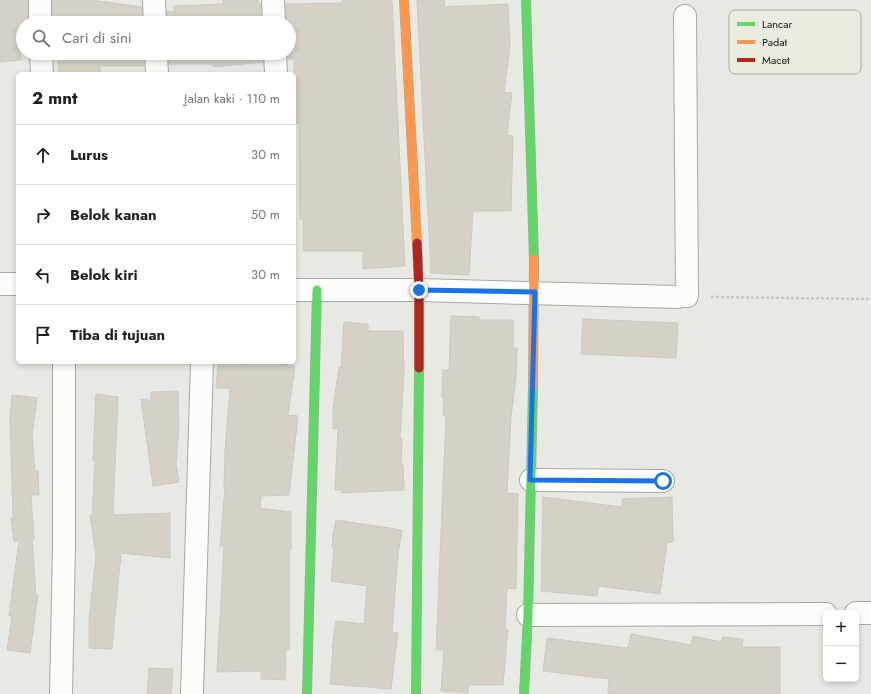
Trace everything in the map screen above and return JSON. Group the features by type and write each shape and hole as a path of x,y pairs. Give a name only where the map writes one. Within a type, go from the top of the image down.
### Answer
{"street":[{"path":"40,0 40,16"},
{"path":"154,0 155,16"},
{"path":"273,0 274,16"},
{"path":"404,0 419,290 418,600 416,694"},
{"path":"524,694 528,615 535,292 526,0"},
{"path":"296,290 419,290 683,296 684,16"},
{"path":"41,60 42,72"},
{"path":"156,60 157,72"},
{"path":"275,60 276,72"},
{"path":"0,284 16,284"},
{"path":"307,694 309,559 317,290"},
{"path":"61,694 64,546 64,364"},
{"path":"192,694 202,364"},
{"path":"530,480 663,481"},
{"path":"859,613 871,613"},
{"path":"528,615 823,614"}],"path":[{"path":"683,296 871,299"}],"building":[{"path":"0,0 28,0 28,16 16,16 16,60 21,60 0,62"},
{"path":"52,0 91,0 142,7 142,16 52,16"},
{"path":"223,0 258,0 258,4 261,4 261,16 167,16 167,11 175,12 174,6 223,4"},
{"path":"342,0 392,0 405,266 363,269 363,251 303,251 303,219 300,219 299,123 296,124 296,72 294,72 294,60 296,60 296,16 286,16 286,4 342,3"},
{"path":"417,0 444,0 445,7 508,4 510,46 504,92 512,93 507,135 513,136 511,211 473,211 469,275 431,273"},
{"path":"58,60 144,60 144,66 100,66 100,72 59,72"},
{"path":"169,60 263,60 263,62 214,67 213,64 169,64"},
{"path":"451,316 479,317 479,320 513,320 513,348 517,348 516,378 511,417 507,493 518,494 516,589 507,588 505,630 508,630 503,685 469,685 468,693 441,691 444,650 436,650 446,415 443,415 443,370 449,370"},
{"path":"583,319 678,323 676,358 581,354"},
{"path":"344,322 368,324 368,331 403,331 404,375 400,439 402,439 401,465 403,465 404,490 341,493 342,490 335,490 338,428 333,429 333,409 339,367 341,368"},
{"path":"218,364 282,364 295,366 288,415 298,416 289,495 261,496 260,508 291,512 291,550 289,550 289,649 286,649 285,680 261,679 261,671 217,672 224,546 220,546 225,488 225,451 230,388 216,388"},
{"path":"178,391 179,427 176,463 179,482 153,486 141,399 151,401 151,392"},
{"path":"96,394 118,397 113,515 170,513 170,558 121,553 112,649 89,648 89,619 96,556 90,515 92,515 95,461 93,461"},
{"path":"12,395 37,398 32,435 35,471 38,471 39,495 31,495 34,539 32,539 36,595 38,595 30,653 7,650 12,616 9,616 19,541 14,541 11,518 13,518 10,416"},
{"path":"543,497 622,507 622,499 672,497 673,542 667,543 660,594 598,586 597,596 541,591"},
{"path":"336,520 402,530 398,554 392,632 398,633 391,689 330,684 332,648 336,621 364,624 367,586 331,581 334,547 332,547"},
{"path":"631,634 691,645 693,636 722,642 723,637 743,639 742,647 780,647 780,694 608,694 609,679 543,671 547,638 628,648"},
{"path":"149,668 173,669 171,694 147,694"}],"traffic: fast":[{"path":"526,0 534,259"},
{"path":"307,694 317,290"},
{"path":"416,694 419,368"},
{"path":"524,694 528,615 533,386"}],"traffic: slow":[{"path":"404,0 417,243"},
{"path":"533,386 534,259"}],"traffic: jam":[{"path":"417,243 419,290 419,368"}],"route":[{"path":"419,290 535,292 530,480 663,481"}]}
